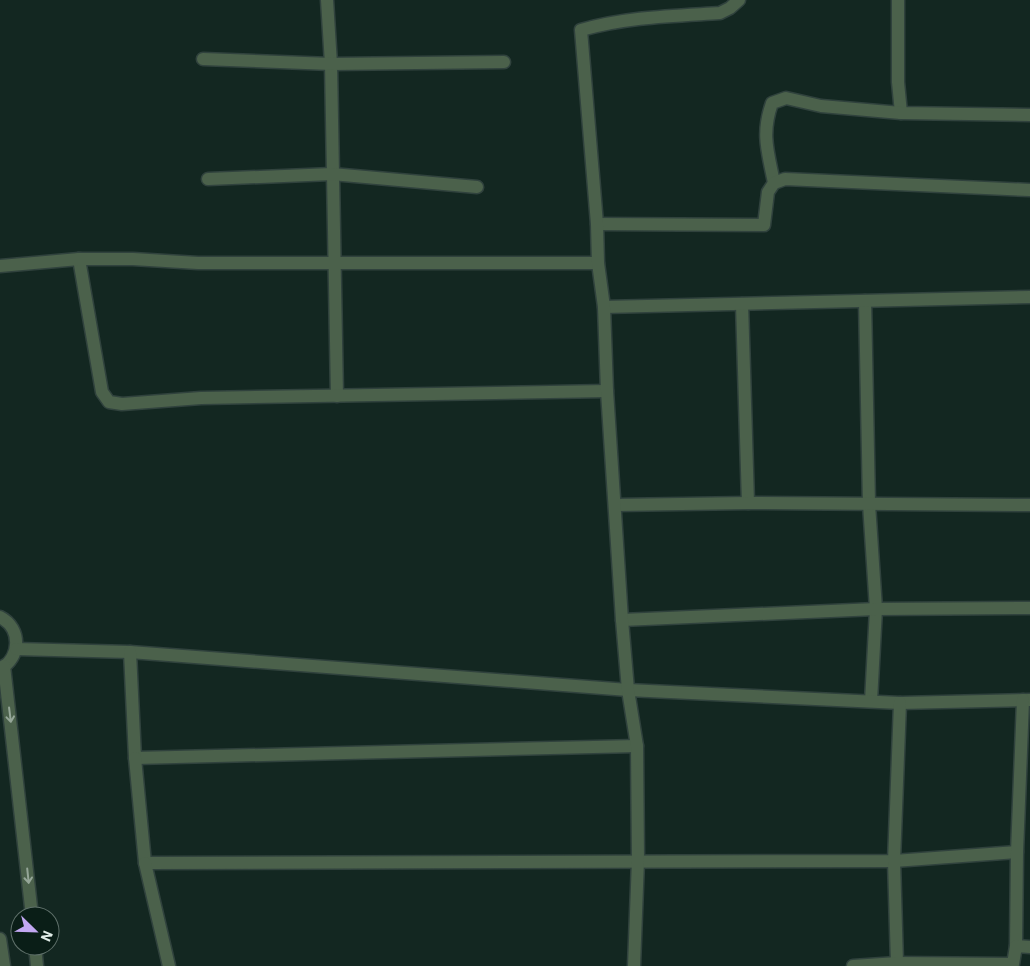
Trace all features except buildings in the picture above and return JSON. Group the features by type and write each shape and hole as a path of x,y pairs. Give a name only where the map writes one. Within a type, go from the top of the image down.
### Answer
{"street":[{"path":"327,0 331,64 337,396"},
{"path":"634,966 638,860 637,746 628,690 622,620 607,391 604,307 598,264 597,224 580,30 608,22 634,18 720,13 730,8 739,0"},
{"path":"898,0 898,82 901,113"},
{"path":"203,59 331,64 504,62"},
{"path":"774,183 765,135 772,103 786,98 821,106 901,113 1030,115"},
{"path":"208,179 332,174 477,186"},
{"path":"597,224 764,225 768,192 774,183 785,179 1030,190"},
{"path":"0,266 79,259 133,259 198,264 598,264"},
{"path":"79,259 102,392 109,402 122,404 201,398 607,391"},
{"path":"604,307 1030,297"},
{"path":"865,301 869,504 876,609 871,700"},
{"path":"742,304 748,503"},
{"path":"615,506 748,503 1030,505"},
{"path":"622,620 876,609 1030,608"},
{"path":"0,617 11,625 17,641 14,656 2,668 31,906"},
{"path":"16,650 130,652 628,690 871,700 900,703 1026,700 1018,852 1016,946 1013,965 897,963 853,966"},
{"path":"130,652 135,758 145,863 169,966"},
{"path":"897,963 894,861 900,703"},
{"path":"135,758 637,746"},
{"path":"145,863 638,860 894,861 1018,852"},
{"path":"0,939 4,966"},
{"path":"1016,946 1030,947"}]}
